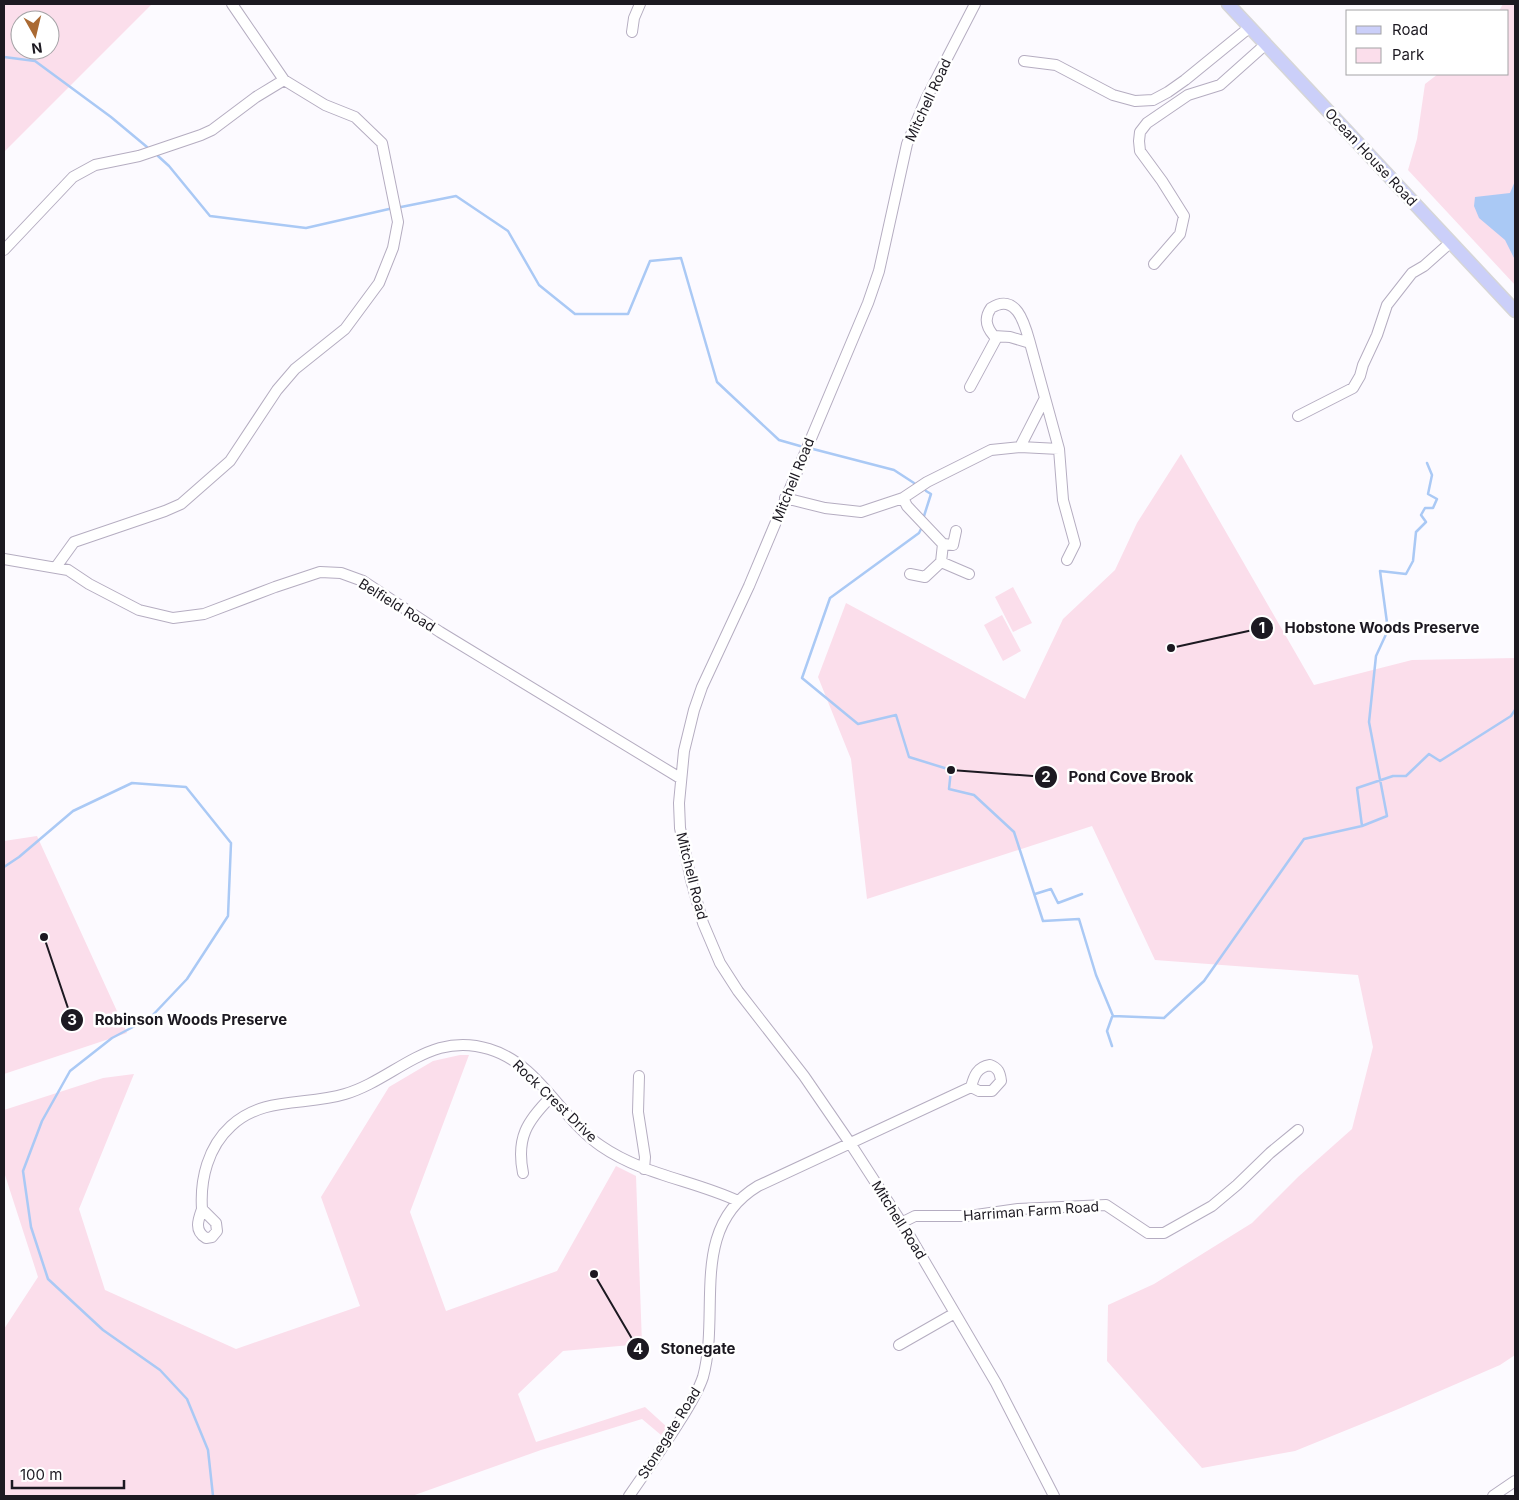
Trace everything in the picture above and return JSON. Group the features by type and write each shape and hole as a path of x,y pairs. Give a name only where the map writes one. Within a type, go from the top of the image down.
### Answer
{"main road":[{"name":"Ocean House Road","path":"1228,4 1515,311"}],"street":[{"path":"56,567 74,542 181,504 230,461 277,390 296,369 344,329 378,283 393,248 398,222 382,142 355,117 325,105 284,80 232,4"},
{"path":"632,32 634,18 640,4"},
{"name":"Mitchell Road","path":"975,4 926,99 913,129 880,271 868,302 749,586 702,687 686,742 680,778 679,808 683,845 698,906 712,948 720,963 738,991 804,1076 901,1223 1025,1436 1054,1496"},
{"path":"1024,62 1056,65 1113,94 1135,101 1153,100 1185,80 1250,27"},
{"path":"1154,264 1180,234 1184,216 1140,151 1140,132 1147,123 1188,95 1220,85 1266,44"},
{"path":"4,250 73,177 87,168 139,156 201,135 212,130 256,97 284,80"},
{"path":"1298,416 1353,388 1360,376 1387,305 1412,274 1451,242"},
{"path":"1030,343 1010,337 994,336 988,328 986,316 991,308 999,304 1015,308 1020,313 1030,343 1059,449 1063,500 1075,544 1067,560"},
{"path":"970,387 997,337"},
{"path":"1020,446 1045,398"},
{"path":"785,498 825,508 861,512 903,498 927,482 991,450 1020,446 1059,449"},
{"path":"903,498 907,506 943,544 953,545 956,530"},
{"path":"910,574 925,577 941,562 943,544"},
{"name":"Belfield Road","path":"4,559 68,570 89,584 139,610 173,618 204,614 320,572 340,573 363,581 440,632 680,778"},
{"path":"941,562 969,574"},
{"name":"Rock Crest Drive","path":"202,1209 203,1175 212,1152 230,1126 247,1114 260,1108 280,1103 312,1101 344,1095 375,1082 429,1052 442,1048 469,1045 490,1049 510,1058 529,1072 571,1121 594,1141 618,1157 644,1169 738,1201"},
{"path":"638,1076 638,1112 645,1157 644,1169"},
{"name":"Stonegate Road","path":"629,1496 693,1401 702,1378 707,1352 714,1245 723,1222 738,1201 758,1186 972,1087"},
{"path":"524,1173 521,1152 526,1128 534,1115 552,1097"},
{"name":"Harriman Farm Road","path":"901,1223 915,1216 969,1216 1018,1209 1106,1205 1148,1233 1164,1233 1212,1206 1298,1130"},
{"path":"899,1345 955,1314"},
{"path":"1493,1496 1515,1481"}],"green space":[{"path":"4,4 152,4 4,152"},
{"path":"1503,4 1515,4 1515,285 1408,170 1417,139 1425,84 1437,75 1509,75 1509,10 1500,10"},
{"path":"1181,454 1314,685 1412,660 1515,658 1515,1355 1500,1365 1295,1451 1202,1468 1107,1361 1108,1305 1154,1284 1252,1223 1298,1177 1352,1129 1373,1047 1358,975 1155,960 1092,826 867,899 851,759 818,677 846,603 1025,699 1063,619 1115,570 1137,523"},
{"path":"1013,587 1032,623 1013,632 995,597"},
{"path":"1002,615 1021,651 1003,661 984,625"},
{"path":"37,836 127,1033 4,1074 4,841"},
{"path":"469,1055 410,1212 446,1311 557,1271 616,1166 636,1176 642,1344 563,1351 518,1394 536,1442 645,1407 667,1427 661,1435 642,1419 541,1450 412,1496 4,1496 4,1329 38,1277 4,1172 4,1110 103,1078 134,1074 79,1209 105,1290 236,1349 360,1306 321,1197 389,1087 433,1061"}],"water":[{"path":"1515,181 1515,260 1505,240 1479,218 1474,206 1475,197 1510,193"}],"waterway":[{"path":"4,57 35,61 111,117 147,147"},
{"path":"158,156 169,166 210,216 306,228 389,209"},
{"path":"401,207 456,196 508,231 539,285 575,314 628,314 650,261 681,258 717,382 779,440 800,446"},
{"path":"813,449 894,470 914,483"},
{"path":"921,529 919,533 830,598 802,678 858,724 896,715 909,757 951,770 949,789 974,795 1014,832 1043,921 1079,919 1096,975 1113,1016 1164,1018 1204,981 1304,839 1362,826 1387,816 1369,722 1376,656 1388,630 1380,571 1406,574 1413,561 1416,532 1426,522 1421,515 1425,508 1433,508 1437,499 1428,494 1432,475 1427,463"},
{"path":"924,516 931,494 926,491"},
{"path":"1362,826 1357,788 1393,776 1406,776 1429,754 1440,761 1511,716 1515,710"},
{"path":"4,867 19,857 73,811 132,783 186,787 231,843 228,916 187,979 150,1018 112,1038 70,1071 42,1121 23,1171 31,1227 48,1279 103,1330 160,1370 187,1399 208,1450 213,1496"},
{"path":"1035,894 1051,889 1058,903 1082,894"},
{"path":"1112,1017 1107,1031 1112,1046"}],"place":[{"name":"Hobstone Woods Preserve","path":"1171,648"},
{"name":"Pond Cove Brook","path":"951,770"},
{"name":"Robinson Woods Preserve","path":"44,937"},
{"name":"Stonegate","path":"594,1274"}]}
